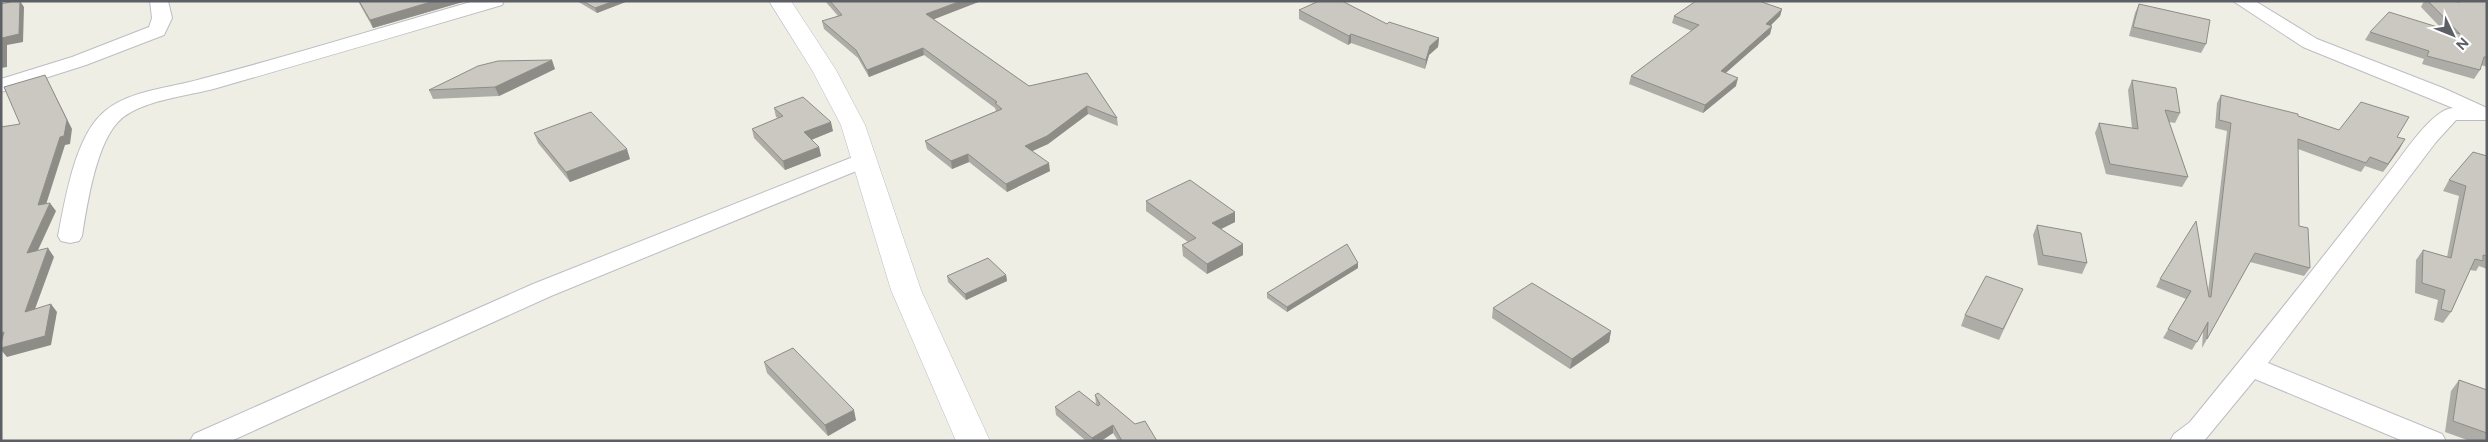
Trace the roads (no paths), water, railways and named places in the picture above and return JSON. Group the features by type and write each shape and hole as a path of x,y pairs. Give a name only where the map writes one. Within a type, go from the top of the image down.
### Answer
{"main road":[{"path":"780,1 828,78 853,125 906,290 973,441"}],"street":[{"path":"1,86 78,61 157,31 162,18 159,1"},
{"path":"70,236 77,195 96,136 111,116 122,108 143,100 208,84 464,12 495,1"},
{"path":"2242,1 2310,43 2436,92 2484,114"},
{"path":"2184,441 2200,429 2428,137 2450,114 2484,114"},
{"path":"204,441 542,290 863,160"},
{"path":"2250,366 2432,441"}]}
